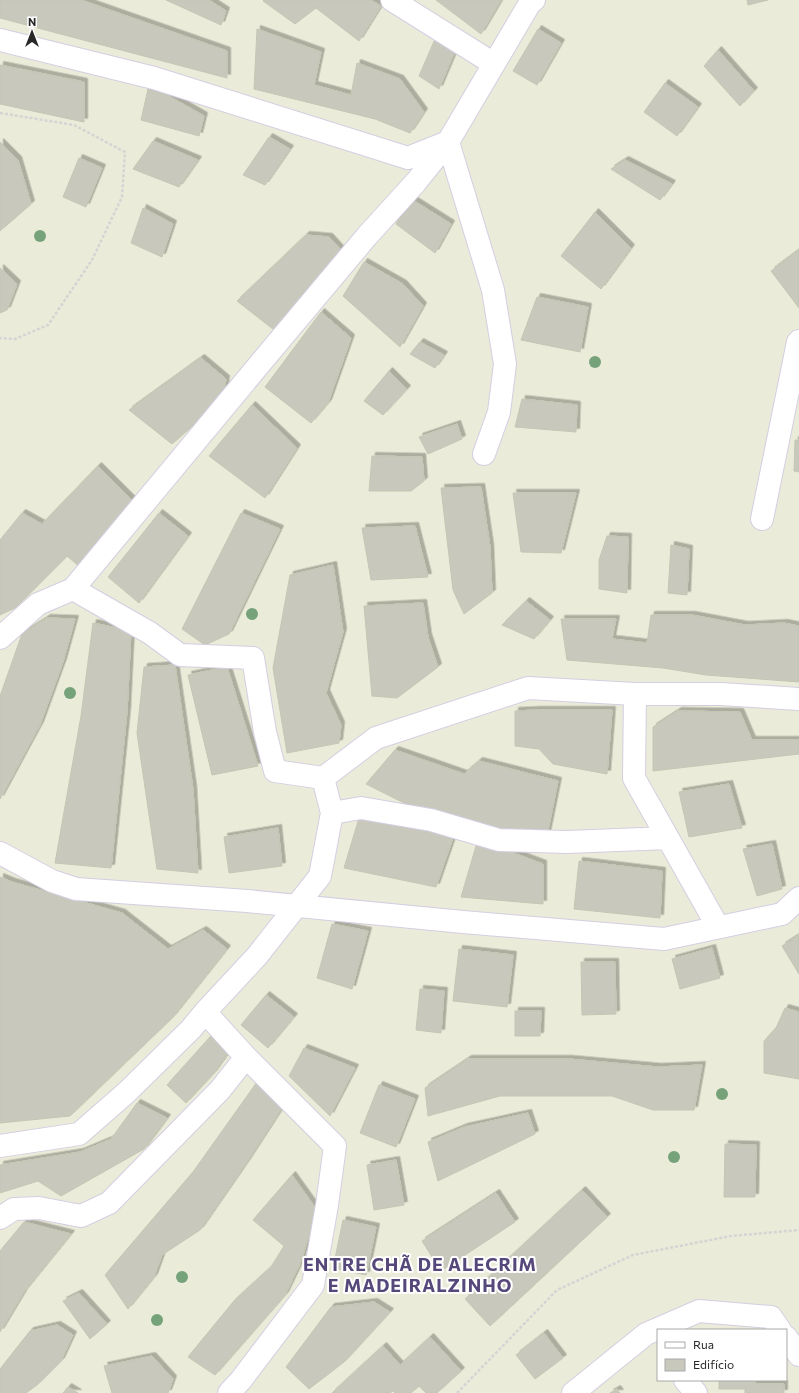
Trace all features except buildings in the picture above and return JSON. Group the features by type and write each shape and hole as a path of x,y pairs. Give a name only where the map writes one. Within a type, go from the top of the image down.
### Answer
{"street":[{"path":"392,0 494,64"},
{"path":"0,638 38,604 73,589 367,236 416,182 448,142 530,3 534,0"},
{"path":"0,40 154,78 408,158 448,142"},
{"path":"448,142 493,290 505,364 499,412 484,454"},
{"path":"762,519 799,341"},
{"path":"73,589 150,633 180,655 253,658 265,732 275,771 323,778 376,738 528,688 635,694 722,694 799,699"},
{"path":"635,694 634,778 718,928"},
{"path":"0,1146 78,1134 127,1092 191,1029 257,956 320,876 332,813 323,778"},
{"path":"332,813 360,808 431,820 499,840 567,842 668,838"},
{"path":"0,853 52,881 76,889 247,901 455,922 664,939 782,914 799,898"},
{"path":"205,1012 246,1057 334,1146 327,1205 313,1285 242,1380 229,1393"},
{"path":"0,1218 14,1209 39,1208 82,1216 109,1203 220,1090 246,1057"},
{"path":"671,1329 699,1311 771,1317 779,1329"},
{"path":"787,1338 799,1355"},
{"path":"572,1393 652,1341"},
{"path":"686,1381 696,1393"}],"path":[{"path":"0,113 74,126 125,152 122,197 92,260 48,324 15,339 0,338"},
{"path":"457,1393 557,1290 633,1255 731,1236 799,1230"}],"district":[{"name":"ENTRE CHÃ DE ALECRIM E MADEIRALZINHO","path":"420,1274"}]}
